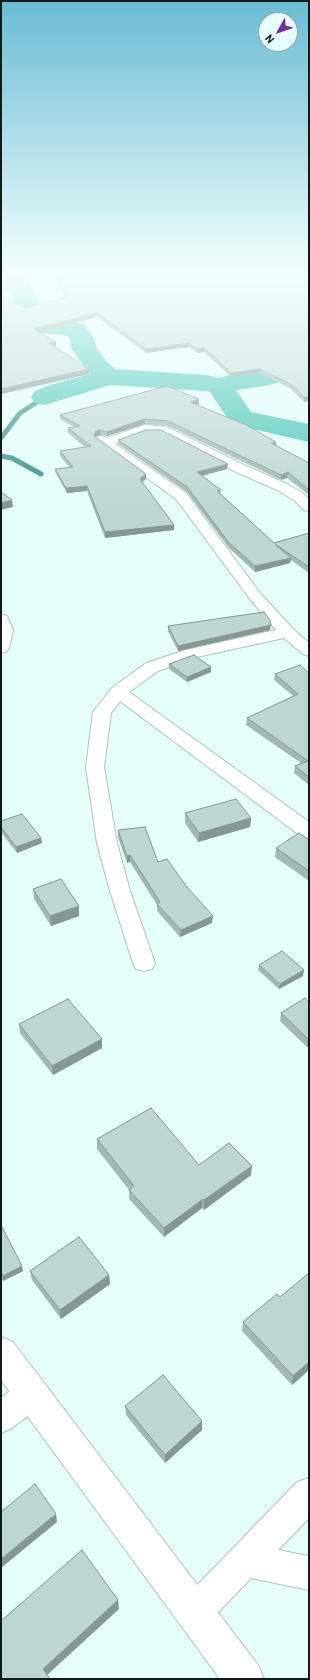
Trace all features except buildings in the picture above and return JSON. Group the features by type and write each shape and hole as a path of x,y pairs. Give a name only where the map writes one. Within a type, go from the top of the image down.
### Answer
{"street":[{"path":"309,507 299,497 282,487 163,430 145,430 103,441 181,496 255,596 287,632 309,651"},
{"path":"1,619 5,630 1,648"},
{"path":"144,962 120,891 106,843 95,767 102,712 118,692 138,676 168,661 192,653 287,632"},
{"path":"118,692 309,832"},
{"path":"1,1353 244,1679"},
{"path":"1,1417 32,1393"},
{"path":"194,1613 309,1494"},
{"path":"245,1560 309,1573"}],"waterway":[{"path":"86,350 97,367 108,377"},
{"path":"220,386 236,381 264,378 309,368"},
{"path":"45,397 108,377"},
{"path":"108,377 206,383 220,386"},
{"path":"220,386 241,418 309,433"},
{"path":"1,438 20,413 45,397"},
{"path":"1,456 12,458 41,474"}]}
